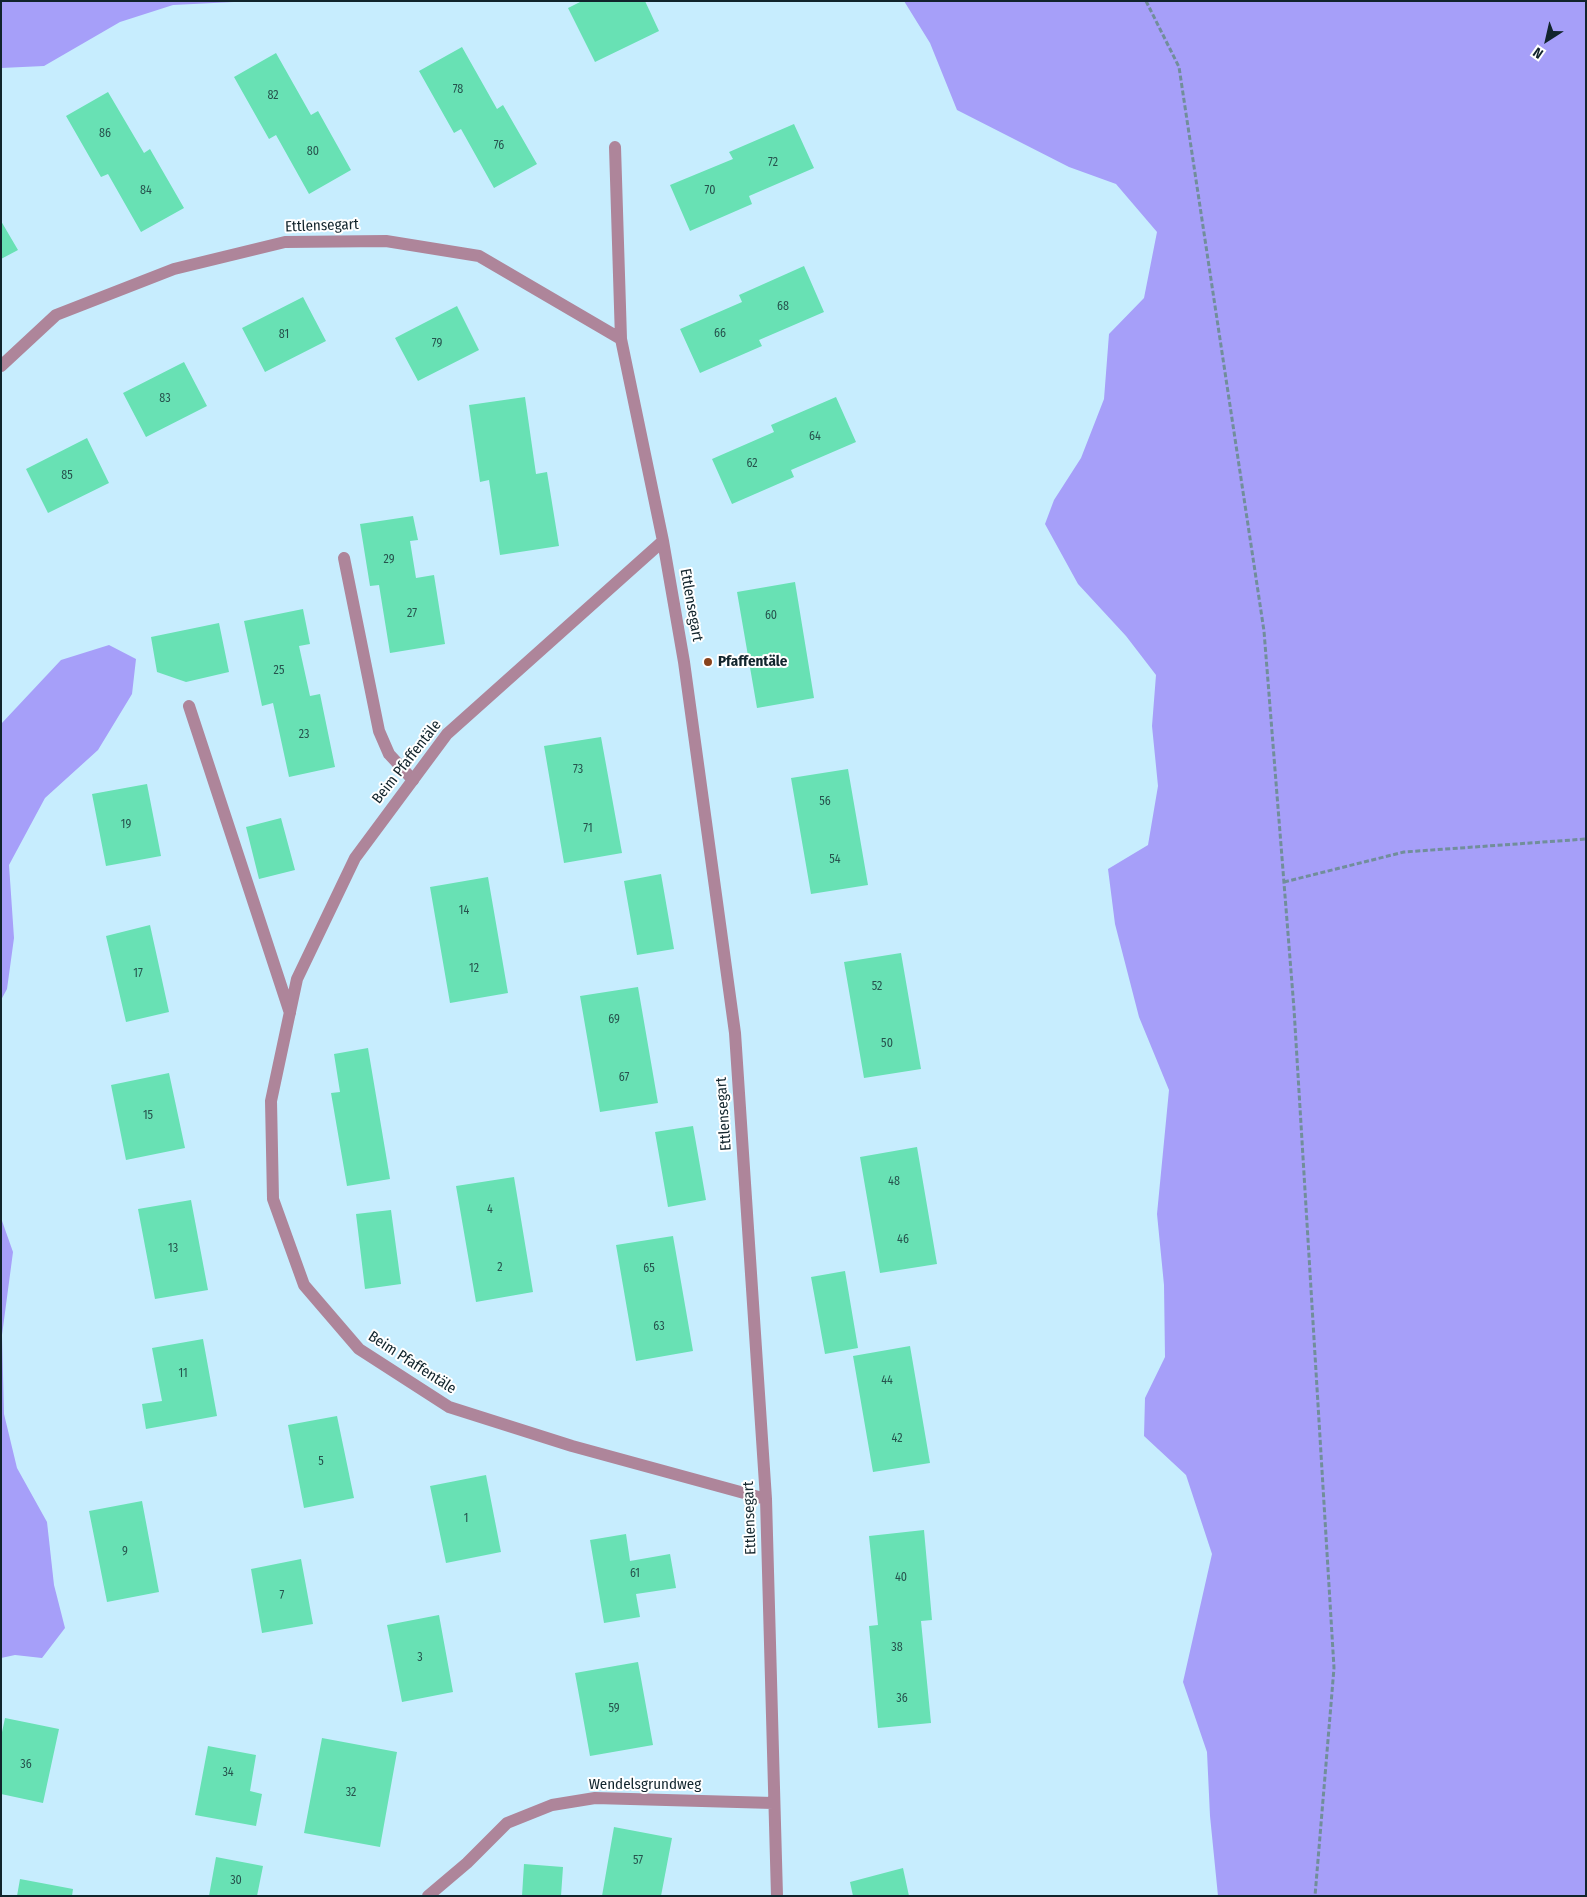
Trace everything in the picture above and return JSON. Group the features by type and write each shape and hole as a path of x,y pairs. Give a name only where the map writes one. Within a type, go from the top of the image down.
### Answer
{"street":[{"name":"Ettlensegart","path":"615,147 621,339 664,541 684,662 735,1032 766,1499 777,1896"},
{"name":"Ettlensegart","path":"1,366 56,315 174,269 285,242 386,240 479,256 621,339"},
{"name":"Beim Pfaffentäle","path":"664,541 447,734 355,858 297,979 271,1101 273,1199 304,1286 358,1349 450,1407 572,1446 766,1499"},
{"path":"344,558 379,731 389,754 413,780"},
{"path":"189,706 290,1013"},
{"name":"Wendelsgrundweg","path":"428,1896 467,1863 507,1823 552,1805 595,1798 773,1803"}],"path":[{"path":"1146,1 1179,67 1264,631 1294,1019 1334,1668 1315,1896"},
{"path":"1284,882 1404,852 1586,839"}],"shaded area":[{"path":"1,1 254,1 173,5 120,22 44,66 1,68"},
{"path":"904,1 1586,1 1586,1896 1218,1896 1210,1816 1207,1752 1183,1682 1212,1554 1186,1475 1144,1436 1145,1398 1165,1357 1164,1285 1157,1214 1169,1090 1139,1017 1115,924 1108,869 1148,845 1158,786 1152,726 1156,675 1126,636 1078,584 1045,524 1054,500 1081,458 1104,399 1109,334 1144,298 1157,232 1116,184 1069,167 957,110 930,43"},
{"path":"109,645 136,659 132,694 98,750 45,798 9,865 14,938 7,989 1,1000 1,724 61,660"},
{"path":"1,1218 13,1252 2,1335 4,1414 17,1468 47,1522 54,1585 65,1628 42,1658 15,1655 1,1658"}],"building":[{"path":"582,1 645,1 659,31 595,62 568,8"},
{"path":"462,47 497,109 503,105 537,164 494,188 461,129 454,133 419,71"},
{"path":"276,53 311,115 318,111 351,170 309,194 276,135 269,139 234,77"},
{"path":"108,92 144,153 150,149 184,208 141,232 108,174 101,177 66,116"},
{"path":"794,124 814,168 749,196 752,204 690,231 670,185 733,159 729,152"},
{"path":"1,221 18,250 1,259"},
{"path":"804,266 824,312 759,340 762,346 700,373 680,329 742,302 739,295"},
{"path":"303,297 326,341 265,372 242,328"},
{"path":"457,306 479,350 418,381 395,338"},
{"path":"184,362 207,406 146,437 123,393"},
{"path":"525,397 536,474 547,472 559,546 500,555 489,480 480,482 469,405"},
{"path":"836,397 856,442 791,470 794,477 732,504 712,459 774,432 771,425"},
{"path":"87,438 109,483 48,513 26,469"},
{"path":"413,516 418,540 410,541 416,578 434,575 445,644 390,653 379,585 370,586 360,524"},
{"path":"795,582 814,698 757,708 737,592"},
{"path":"303,609 310,644 299,646 310,696 320,694 335,767 289,777 273,703 262,706 244,621"},
{"path":"219,623 229,672 186,682 157,672 151,637"},
{"path":"601,737 622,853 564,863 544,746"},
{"path":"848,769 868,885 811,894 791,778"},
{"path":"147,784 161,856 106,866 92,794"},
{"path":"281,818 295,870 259,879 246,827"},
{"path":"661,874 674,949 637,955 624,881"},
{"path":"488,877 508,993 450,1003 430,887"},
{"path":"150,925 169,1012 126,1022 106,936"},
{"path":"901,953 921,1069 864,1078 844,962"},
{"path":"638,987 658,1103 600,1112 580,996"},
{"path":"368,1048 390,1179 347,1186 331,1093 340,1092 334,1054"},
{"path":"169,1073 185,1148 126,1160 111,1085"},
{"path":"693,1126 706,1200 668,1207 655,1132"},
{"path":"917,1147 937,1264 880,1273 860,1157"},
{"path":"514,1177 533,1292 476,1302 456,1186"},
{"path":"191,1200 208,1290 155,1299 138,1209"},
{"path":"391,1210 401,1284 365,1289 356,1214"},
{"path":"673,1236 693,1351 636,1361 616,1245"},
{"path":"845,1271 858,1348 825,1354 811,1277"},
{"path":"203,1339 217,1416 146,1429 142,1404 162,1401 152,1348"},
{"path":"910,1346 930,1463 873,1472 853,1356"},
{"path":"337,1416 354,1498 304,1508 288,1425"},
{"path":"486,1475 501,1552 446,1563 430,1486"},
{"path":"142,1501 159,1592 107,1602 89,1511"},
{"path":"924,1530 932,1620 921,1621 931,1723 878,1728 869,1626 878,1625 869,1536"},
{"path":"626,1534 630,1561 670,1554 676,1588 636,1594 640,1617 604,1623 590,1540"},
{"path":"301,1559 313,1624 262,1633 251,1569"},
{"path":"439,1615 453,1692 402,1702 387,1625"},
{"path":"638,1662 653,1745 590,1756 575,1673"},
{"path":"5,1718 59,1729 43,1803 1,1794 1,1737"},
{"path":"322,1738 397,1752 380,1847 304,1833"},
{"path":"208,1746 256,1755 250,1791 262,1794 256,1826 195,1815"},
{"path":"614,1827 672,1838 661,1896 602,1896"},
{"path":"216,1857 263,1866 257,1896 209,1896"},
{"path":"524,1864 563,1867 561,1896 522,1896"},
{"path":"903,1868 909,1896 853,1896 850,1882"},
{"path":"20,1879 73,1889 72,1896 17,1896"}],"place":[{"name":"Pfaffentäle","path":"708,662"}]}
